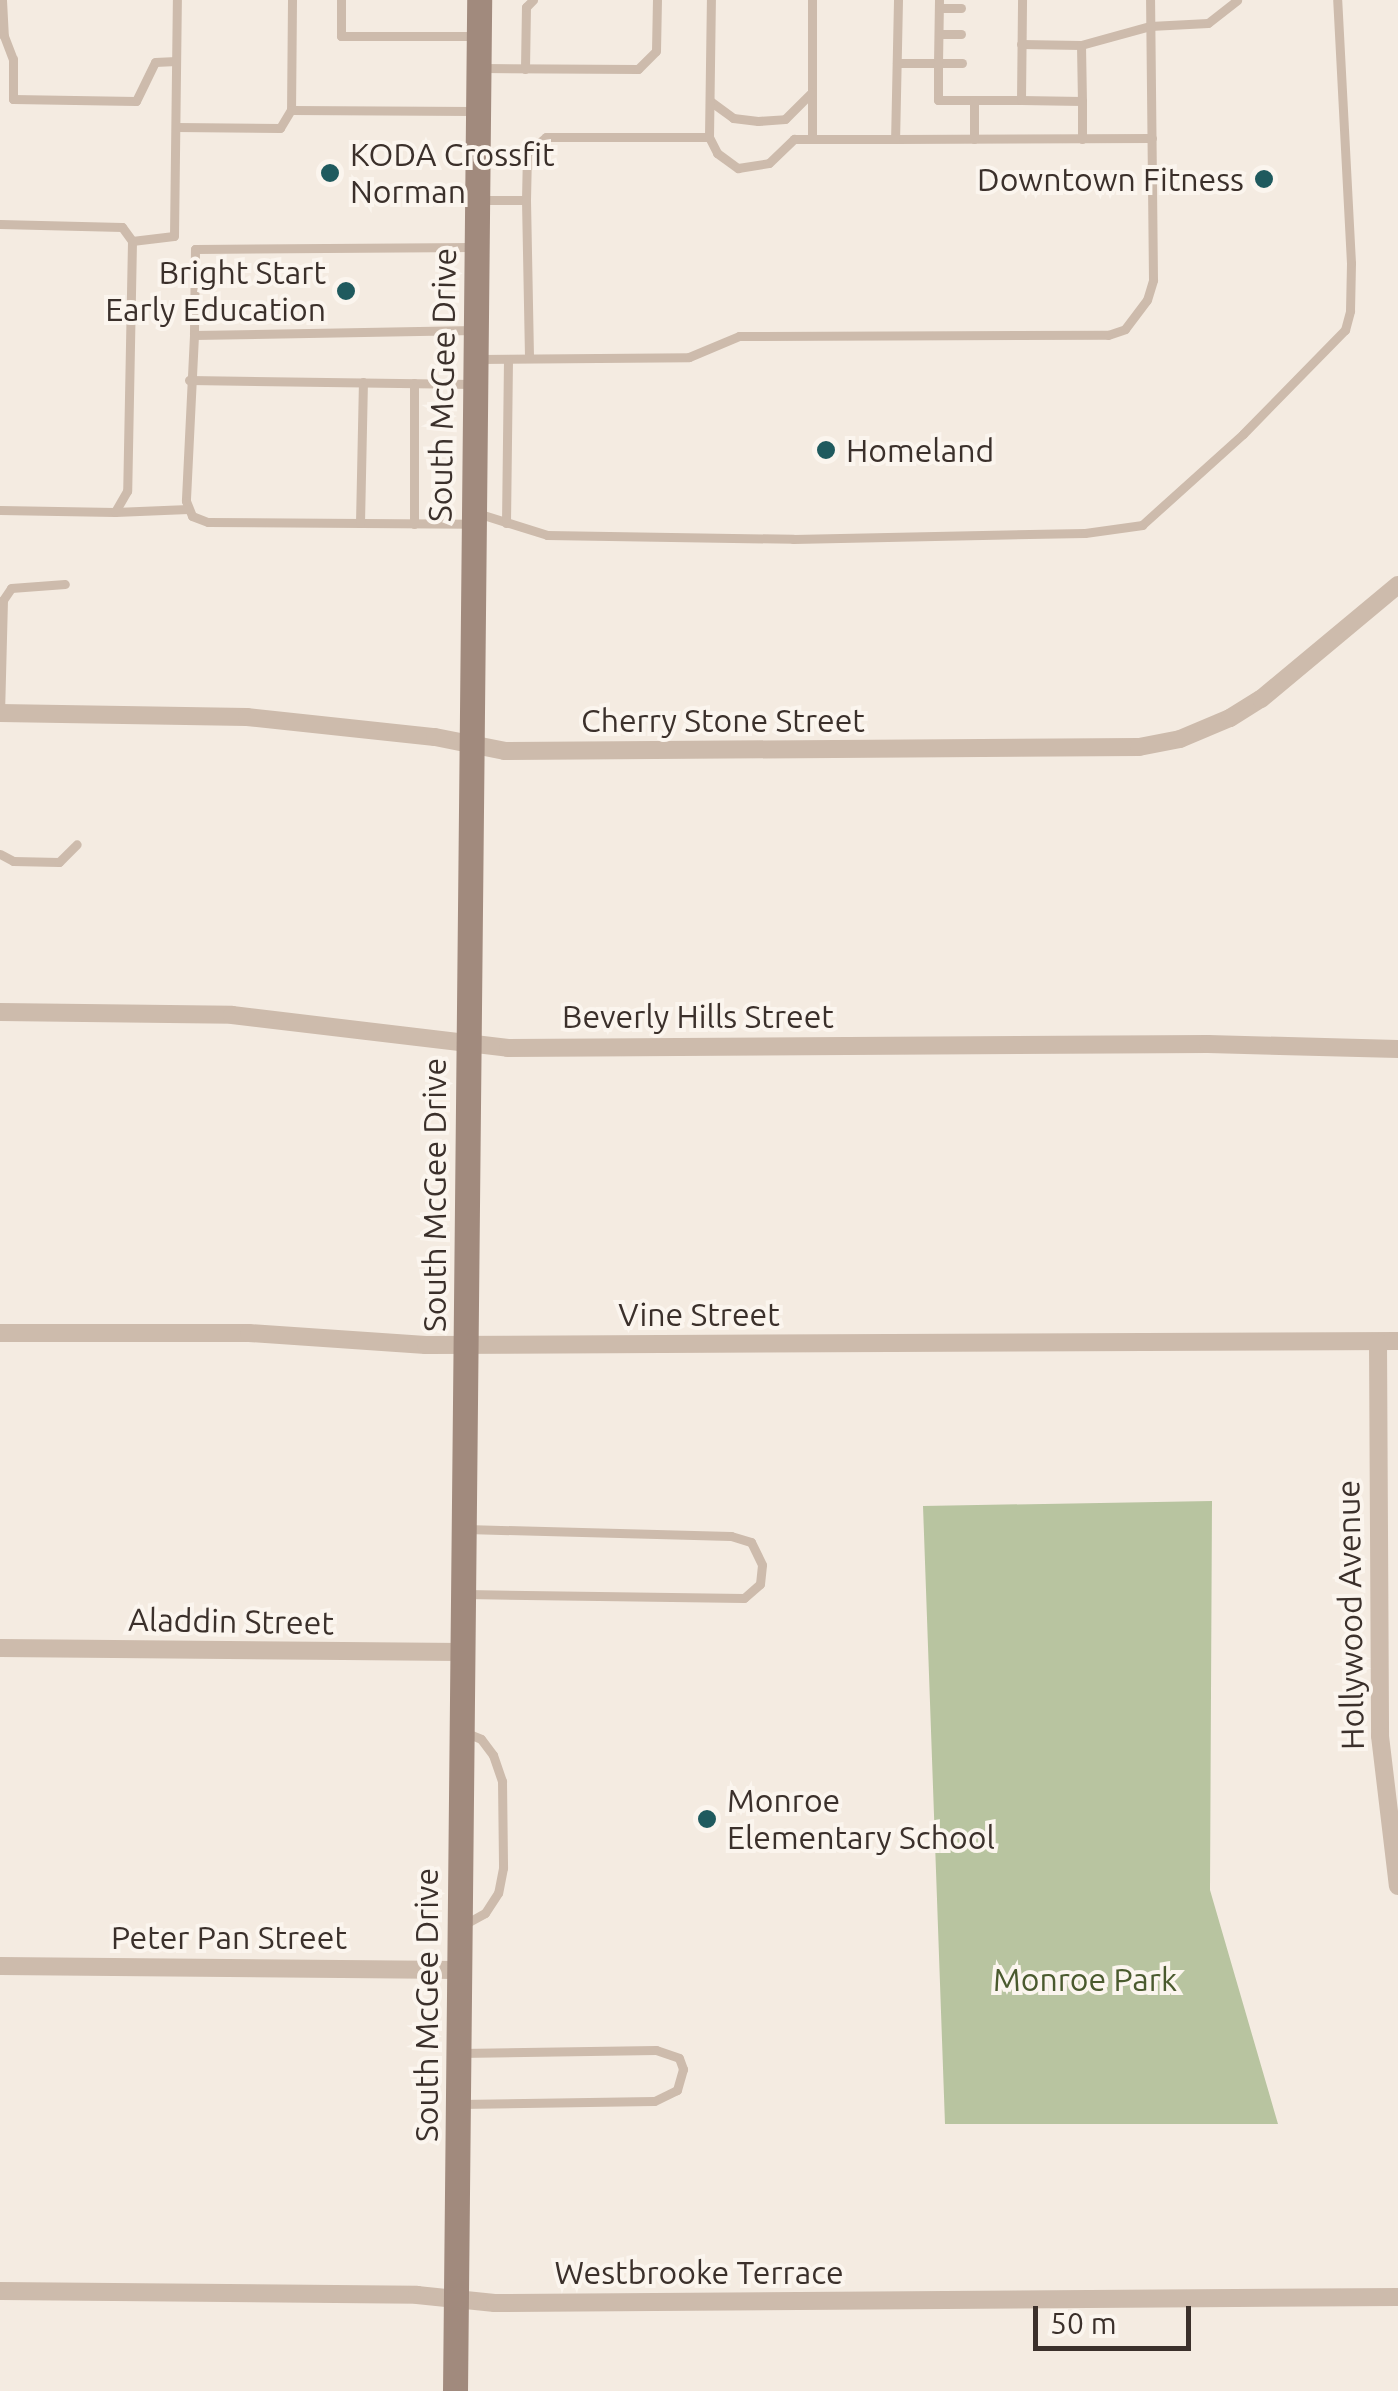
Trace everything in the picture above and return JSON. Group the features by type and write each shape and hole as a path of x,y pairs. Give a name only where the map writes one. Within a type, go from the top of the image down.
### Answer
{"street":[{"name":"South McGee Drive","path":"455,2391 479,0"},
{"name":"Cherry Stone Street","path":"0,715 247,717 470,744 506,752 1140,746 1180,739 1230,718 1261,699 1398,586"},
{"name":"Beverly Hills Street","path":"0,1012 232,1015 527,1048 1208,1044 1398,1049"},
{"name":"Vine Street","path":"0,1333 249,1333 465,1345 1398,1341"},
{"name":"Hollywood Avenue","path":"1378,1342 1389,1649 1383,1787 1398,1886"},
{"name":"Aladdin Street","path":"0,1648 462,1652"},
{"name":"Peter Pan Street","path":"0,1966 458,1970"},
{"name":"Westbrooke Terrace","path":"0,2291 417,2294 514,2303 1398,2297"}],"lane":[{"path":"2,0 2,38 13,59 13,99 136,101 156,62 176,61"},
{"path":"132,241 174,236 177,0"},
{"path":"176,127 280,128 291,110 292,0"},
{"path":"341,0 341,36 479,36"},
{"path":"525,68 526,7 533,0"},
{"path":"478,68 638,69 656,51 657,0"},
{"path":"711,0 709,137 717,153 738,168 769,163 794,139 1152,138"},
{"path":"812,0 812,139"},
{"path":"896,138 898,0"},
{"path":"189,380 414,384 474,371 508,358 689,357 740,336 1108,336 1125,329 1138,316 1153,280 1150,0"},
{"path":"1009,34 1022,39 1082,45 1150,26 1208,23 1237,0"},
{"path":"476,247 195,249 189,380 188,509 192,516 208,522 414,524 472,518 547,534 792,539 1085,533 1142,526 1243,434 1345,330 1350,311 1351,263 1336,0"},
{"path":"961,8 939,4 938,100 1082,101"},
{"path":"1009,7 1022,4 1021,100"},
{"path":"939,34 962,34"},
{"path":"1082,45 1082,138"},
{"path":"898,62 962,62"},
{"path":"1010,63 1022,62"},
{"path":"710,102 733,118 758,122 784,118 805,103 812,91"},
{"path":"974,100 974,138"},
{"path":"291,110 478,111"},
{"path":"529,358 527,153 539,139 709,137"},
{"path":"476,200 526,200"},
{"path":"0,224 122,227 132,241 127,491 115,512"},
{"path":"194,335 474,330"},
{"path":"506,523 508,358"},
{"path":"360,523 363,382"},
{"path":"414,384 414,524"},
{"path":"0,510 188,509"},
{"path":"0,715 3,600 11,588 65,584"},
{"path":"0,854 13,861 59,862 77,844"},
{"path":"462,1594 744,1598 760,1584 762,1565 751,1542 732,1536 463,1530"},
{"path":"459,1928 485,1913 498,1893 503,1868 502,1781 494,1756 481,1739 461,1730"},
{"path":"458,2053 656,2050 678,2058 684,2069 678,2090 654,2101 458,2104"}],"green space":[{"name":"Monroe Park","path":"1212,1501 1210,1890 1278,2124 945,2124 923,1506"}],"place":[{"name":"KODA Crossfit Norman","path":"330,173"},
{"name":"Downtown Fitness","path":"1264,179"},
{"name":"Bright Start Early Education","path":"346,291"},
{"name":"Homeland","path":"826,450"},
{"name":"Monroe Elementary School","path":"707,1819"}]}
